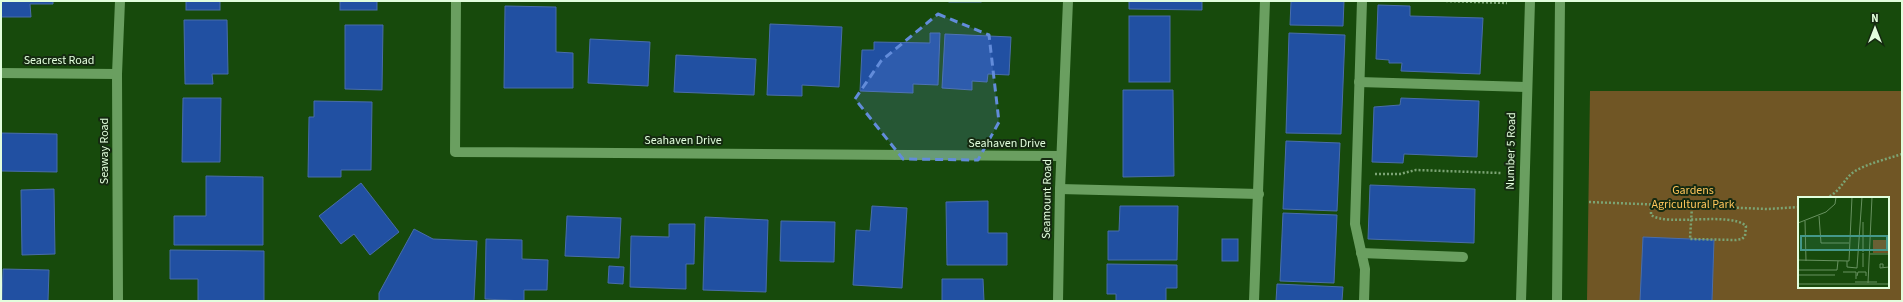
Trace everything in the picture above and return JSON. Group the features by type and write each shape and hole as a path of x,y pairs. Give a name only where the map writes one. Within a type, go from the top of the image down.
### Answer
{"street":[{"name":"Seaway Road","path":"118,301 116,74 120,1"},
{"name":"Seahaven Drive","path":"456,1 455,152 1061,156"},
{"name":"Seamount Road","path":"1058,301 1061,156 1068,1"},
{"path":"1254,301 1265,1"},
{"path":"1362,1 1355,224 1365,270 1364,301"},
{"name":"Number 5 Road","path":"1521,301 1526,88 1530,1"},
{"path":"1558,301 1560,1"},
{"name":"Seacrest Road","path":"1,73 116,74"},
{"path":"1359,82 1526,88"},
{"path":"1060,189 1259,194"},
{"path":"1361,253 1463,258"}],"path":[{"path":"1446,1 1507,3"},
{"path":"1829,197 1835,195 1854,172 1879,161 1902,154"},
{"path":"1356,173 1400,174 1416,170 1501,173"},
{"path":"1589,202 1768,209 1798,207"},
{"path":"1650,204 1650,215 1654,217 1691,219 1736,220 1746,226 1747,231 1745,236 1742,239 1736,240 1690,239 1691,219 1692,206"}],"highlighted area":[{"path":"938,14 989,35 999,122 978,160 903,159 855,99 881,61"}],"green space":[{"name":"Gardens Agricultural Park","path":"1590,91 1902,91 1902,301 1587,301"}],"building":[{"path":"1,1 53,1 53,4 30,4 31,17 1,17"},
{"path":"186,1 220,1 220,10 186,10"},
{"path":"340,1 377,1 377,10 340,10"},
{"path":"981,1 981,2 949,2"},
{"path":"1129,1 1202,1 1202,10 1129,9"},
{"path":"1291,1 1344,1 1343,26 1290,25"},
{"path":"1378,5 1410,6 1410,16 1483,18 1480,74 1401,71 1402,63 1389,63 1389,60 1376,59"},
{"path":"505,6 556,7 556,52 573,53 573,88 504,88"},
{"path":"1129,16 1170,16 1170,82 1129,82"},
{"path":"184,20 227,20 228,74 212,74 213,84 185,84"},
{"path":"770,24 842,27 839,87 802,85 802,96 767,95"},
{"path":"345,25 383,25 382,90 345,89"},
{"path":"930,33 940,33 938,85 913,84 913,93 860,91 862,50 874,50 874,42 930,43"},
{"path":"1289,33 1345,35 1341,134 1286,133"},
{"path":"945,34 1011,37 1009,75 988,74 987,82 972,81 972,90 942,88"},
{"path":"590,39 650,42 648,86 588,83"},
{"path":"676,55 756,59 754,95 674,92"},
{"path":"1123,90 1173,90 1174,176 1123,177"},
{"path":"183,98 221,98 220,162 182,162"},
{"path":"1401,98 1479,101 1477,157 1404,154 1403,163 1372,162 1374,107 1400,105"},
{"path":"314,101 372,102 371,170 341,170 341,177 308,177 309,117 314,117"},
{"path":"1,133 57,134 57,172 1,171"},
{"path":"1286,141 1340,143 1337,211 1283,209"},
{"path":"206,176 263,177 263,245 174,245 174,216 206,216"},
{"path":"361,183 399,232 370,255 354,234 341,244 319,216"},
{"path":"1370,185 1475,189 1474,243 1368,239"},
{"path":"54,189 55,254 22,255 21,190"},
{"path":"988,201 988,233 1007,233 1007,265 947,265 946,202"},
{"path":"872,206 907,208 902,288 853,285 856,230 870,231"},
{"path":"1120,206 1178,206 1177,260 1108,260 1108,231 1119,231"},
{"path":"1283,213 1337,215 1334,283 1280,281"},
{"path":"567,216 621,218 619,258 565,256"},
{"path":"705,217 768,220 766,292 703,290"},
{"path":"781,221 835,222 834,262 780,261"},
{"path":"669,224 695,224 694,264 686,264 686,289 630,287 631,236 669,237"},
{"path":"414,229 433,239 477,241 474,301 379,301 379,293"},
{"path":"1643,237 1714,240 1712,301 1640,301"},
{"path":"486,239 522,240 522,259 548,260 547,290 524,290 524,301 485,299"},
{"path":"1222,239 1238,239 1238,261 1222,261"},
{"path":"170,250 264,251 264,301 198,301 198,279 170,279"},
{"path":"1107,264 1177,265 1177,288 1166,288 1166,301 1116,301 1116,294 1107,294"},
{"path":"609,266 624,267 623,284 608,283"},
{"path":"3,269 49,270 48,301 2,301"},
{"path":"942,279 983,279 984,301 942,301"},
{"path":"1277,284 1343,287 1342,301 1276,301"}]}
